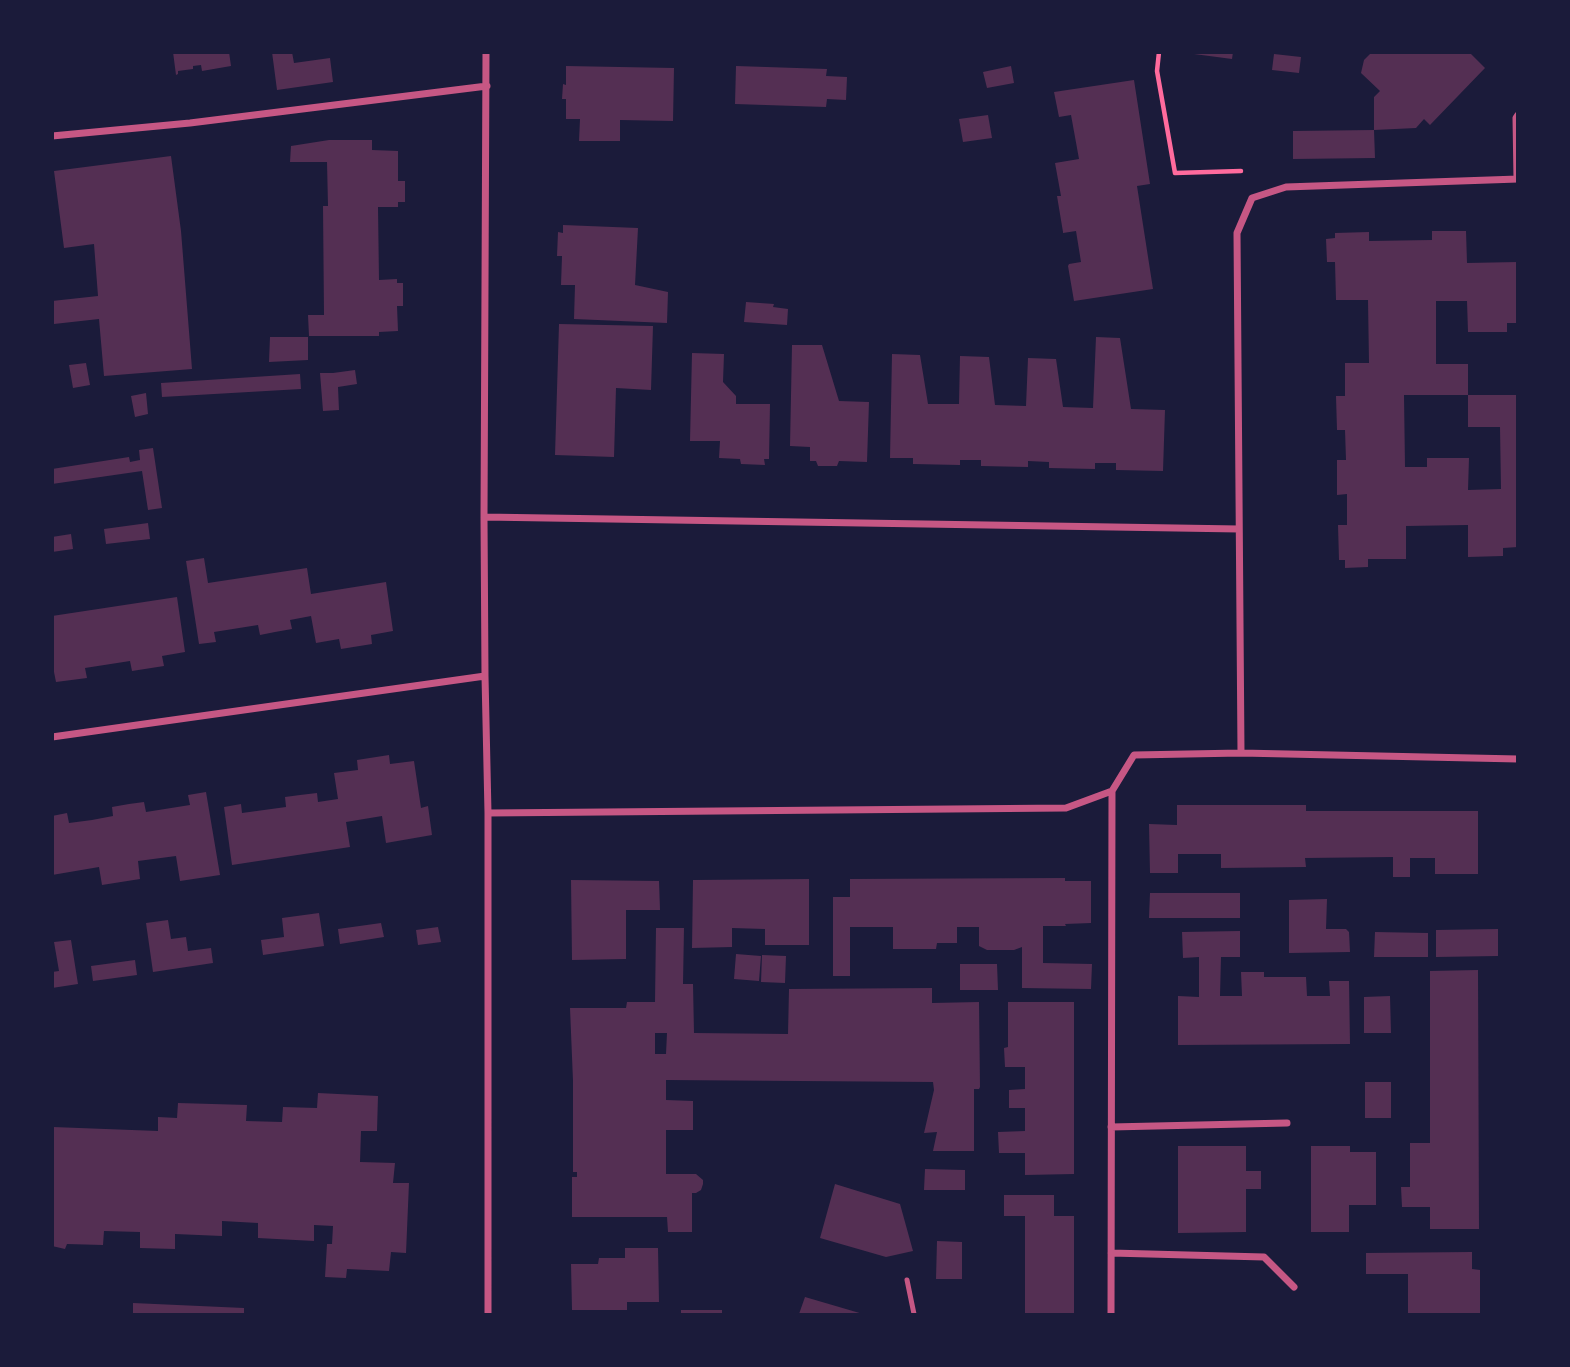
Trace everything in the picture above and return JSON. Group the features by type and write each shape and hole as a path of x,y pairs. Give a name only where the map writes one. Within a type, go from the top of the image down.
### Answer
{"street":[{"path":"486,52 484,516 488,813 488,1314"},
{"path":"52,136 190,123 487,86"},
{"path":"1241,753 1237,233 1252,198 1286,187 1517,179 1517,115"},
{"path":"484,516 1239,529"},
{"path":"52,737 485,676"},
{"path":"1111,1314 1112,791 1134,755 1241,753 1517,759"},
{"path":"488,813 1066,808 1112,791"},
{"path":"1111,1127 1287,1123"},
{"path":"1111,1253 1264,1257 1294,1287"}],"lane":[{"path":"907,1280 914,1314"}],"path":[{"path":"1159,52 1157,71 1175,173 1245,171 1252,198"}],"building":[{"path":"173,52 229,52 231,66 202,71 201,65 193,66 193,69 178,71 176,75"},
{"path":"272,52 292,52 294,63 330,58 333,82 277,90"},
{"path":"1194,52 1233,52 1232,59"},
{"path":"1372,52 1469,52 1485,68 1430,125 1424,119 1416,128 1374,130 1374,97 1380,91 1361,73 1364,60"},
{"path":"1274,54 1301,57 1299,73 1272,70"},
{"path":"566,66 674,68 673,121 620,120 620,141 579,141 580,119 566,119 566,99 562,99 563,84 566,85"},
{"path":"736,66 827,69 826,76 847,77 846,100 827,99 826,107 735,104"},
{"path":"1011,66 1014,83 987,88 983,72"},
{"path":"1134,80 1150,184 1137,186 1153,289 1074,301 1068,266 1081,262 1076,231 1063,233 1057,196 1061,196 1055,163 1079,159 1071,115 1059,117 1054,92"},
{"path":"988,115 992,138 963,142 959,119"},
{"path":"1374,130 1375,158 1293,159 1293,131"},
{"path":"329,140 372,140 372,150 398,151 398,181 405,181 405,202 398,202 398,207 378,207 379,280 397,279 397,283 403,283 403,306 397,306 398,331 379,332 379,336 309,336 308,315 324,315 323,206 328,206 327,162 290,162 291,146"},
{"path":"171,156 181,231 192,369 104,376 99,319 54,324 52,301 98,296 94,244 64,248 54,171"},
{"path":"563,225 638,228 635,285 668,292 667,323 574,319 575,285 561,285 562,256 557,256 558,232 563,233"},
{"path":"1432,231 1466,231 1467,263 1518,262 1518,323 1507,323 1507,332 1468,332 1467,301 1436,301 1436,364 1468,364 1468,395 1518,395 1518,547 1503,548 1503,556 1468,557 1468,525 1406,526 1406,559 1368,559 1368,567 1345,568 1345,560 1339,560 1338,525 1347,525 1347,494 1337,495 1337,460 1346,460 1345,430 1337,430 1336,396 1345,396 1345,363 1369,363 1368,300 1336,300 1335,262 1327,262 1326,239 1335,238 1335,233 1369,232 1369,241 1432,240","holes":["1404,395 1468,395 1468,427 1500,427 1501,489 1468,490 1469,458 1427,458 1427,467 1405,467"]},
{"path":"746,302 774,304 773,307 788,309 787,325 744,322"},
{"path":"559,324 653,326 651,390 616,388 614,457 555,455"},
{"path":"270,337 308,337 308,360 269,362"},
{"path":"1096,337 1120,338 1131,409 1165,410 1163,471 1116,470 1116,463 1095,463 1095,469 1049,468 1049,462 1028,461 1028,467 981,466 981,460 960,460 960,465 913,464 913,458 890,458 892,354 920,355 928,404 959,404 960,356 989,357 995,405 1026,406 1028,358 1056,359 1063,407 1093,408"},
{"path":"792,345 822,345 839,401 869,402 867,462 839,461 837,466 818,466 816,461 810,461 810,447 790,446"},
{"path":"692,353 724,354 723,382 736,396 736,404 770,404 769,459 764,459 765,465 741,464 740,459 719,458 720,441 690,441"},
{"path":"86,363 90,385 73,388 69,365"},
{"path":"355,370 357,384 338,387 339,410 323,411 320,373"},
{"path":"300,374 301,389 162,397 161,383"},
{"path":"146,393 148,414 135,417 131,396"},
{"path":"153,448 162,508 148,510 142,471 52,484 52,469 129,457 130,462 140,460 139,450"},
{"path":"148,523 150,539 106,544 104,529"},
{"path":"71,534 73,549 52,552 52,537"},
{"path":"204,558 208,583 307,568 311,594 386,582 393,631 371,635 372,644 341,649 339,639 316,643 311,616 290,620 292,629 260,635 258,625 214,632 216,642 199,644 186,561"},
{"path":"177,597 185,652 162,656 164,666 132,671 130,661 85,668 87,678 56,682 52,672 52,616"},
{"path":"389,755 390,764 414,761 421,808 428,806 432,835 386,843 382,816 346,822 350,847 232,865 224,807 241,804 242,813 286,807 285,797 317,793 318,802 338,799 334,773 358,770 357,760"},
{"path":"206,792 220,875 180,881 176,856 138,861 140,879 102,885 99,867 52,875 52,816 67,813 69,823 92,820 113,816 112,807 144,802 146,812 190,805 188,795"},
{"path":"1177,805 1306,805 1306,811 1478,811 1478,874 1435,874 1435,858 1410,858 1410,877 1393,877 1393,857 1305,858 1306,867 1221,868 1221,854 1178,854 1178,873 1150,873 1149,824 1177,825"},
{"path":"1065,878 1065,881 1091,881 1091,923 1043,926 1043,963 1092,964 1091,989 1022,988 1022,947 1014,950 987,950 979,946 979,927 957,927 957,943 937,943 936,949 893,949 893,927 850,927 850,976 833,976 833,897 850,897 850,879"},
{"path":"809,879 809,945 765,945 765,929 732,928 732,947 692,948 693,880"},
{"path":"571,880 659,881 660,910 626,910 626,959 572,960"},
{"path":"1150,893 1240,893 1240,918 1149,918"},
{"path":"1327,899 1326,929 1346,929 1349,932 1350,952 1289,953 1289,900"},
{"path":"319,913 324,946 263,955 261,940 284,937 282,918"},
{"path":"168,920 171,939 186,937 188,951 211,948 213,963 153,972 146,923"},
{"path":"381,923 384,937 340,944 338,929"},
{"path":"438,927 441,942 418,945 416,930"},
{"path":"656,928 684,928 683,984 693,984 694,1033 788,1034 789,989 932,988 932,1003 979,1002 980,1087 974,1089 974,1151 933,1151 937,1132 924,1133 934,1090 933,1082 666,1080 666,1100 693,1101 693,1130 666,1130 666,1174 696,1174 703,1180 701,1190 692,1193 692,1232 668,1232 667,1217 572,1217 572,1177 577,1177 577,1172 573,1172 570,1008 626,1008 627,1002 655,1002","holes":["655,1033 667,1033 666,1054 655,1054"]},
{"path":"1498,929 1498,956 1436,957 1436,930"},
{"path":"1240,931 1240,957 1221,957 1220,996 1242,996 1241,972 1264,972 1264,977 1306,977 1307,996 1330,996 1329,981 1349,981 1350,1044 1178,1045 1178,996 1199,997 1199,957 1183,958 1182,932"},
{"path":"1375,932 1428,933 1428,957 1374,957"},
{"path":"71,940 78,984 52,988 52,972 59,971 54,942"},
{"path":"736,954 761,956 759,981 734,979"},
{"path":"762,955 786,956 785,983 761,982"},
{"path":"135,960 137,975 93,981 91,966"},
{"path":"960,964 997,964 998,990 960,990"},
{"path":"1478,970 1479,1229 1430,1229 1430,1207 1402,1207 1401,1187 1410,1187 1410,1143 1430,1143 1430,971"},
{"path":"1390,996 1391,1033 1364,1033 1364,997"},
{"path":"1008,1002 1074,1002 1074,1174 1025,1175 1025,1153 999,1153 998,1132 1025,1131 1025,1108 1009,1108 1009,1090 1025,1089 1025,1067 1005,1067"},
{"path":"1365,1082 1391,1082 1391,1118 1365,1118"},
{"path":"318,1093 378,1096 377,1131 361,1131 360,1162 395,1163 393,1183 409,1183 406,1253 391,1252 389,1271 347,1269 346,1278 325,1277 327,1244 332,1244 333,1226 314,1225 314,1241 258,1238 258,1223 222,1221 222,1236 175,1234 175,1249 140,1248 140,1232 104,1231 103,1245 67,1244 65,1249 52,1246 53,1127 158,1131 158,1117 177,1118 178,1103 247,1105 246,1121 282,1122 283,1107 317,1108"},
{"path":"1178,1146 1246,1146 1246,1171 1261,1171 1261,1189 1246,1189 1246,1232 1178,1233"},
{"path":"1311,1146 1350,1146 1350,1152 1376,1152 1376,1205 1349,1205 1349,1232 1311,1232"},
{"path":"925,1169 965,1170 965,1190 924,1190"},
{"path":"835,1184 900,1204 913,1251 886,1257 820,1238"},
{"path":"1004,1195 1054,1195 1054,1216 1074,1216 1074,1314 1025,1314 1025,1216 1004,1216"},
{"path":"937,1241 962,1242 962,1279 936,1279"},
{"path":"625,1248 658,1248 659,1302 627,1302 627,1310 572,1310 571,1264 598,1264 599,1258 625,1258"},
{"path":"1472,1252 1472,1269 1480,1270 1480,1314 1408,1314 1408,1274 1366,1274 1366,1253"},
{"path":"805,1297 863,1314 799,1314"},
{"path":"133,1303 244,1308 244,1314 133,1314"},
{"path":"681,1310 722,1310 722,1314 681,1314"}]}
